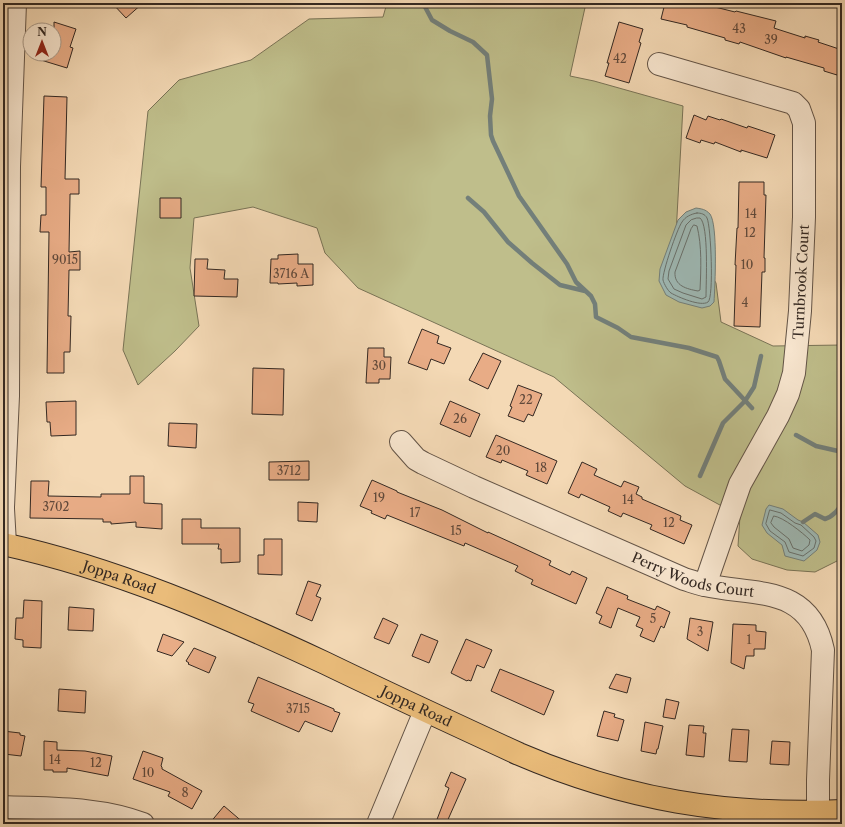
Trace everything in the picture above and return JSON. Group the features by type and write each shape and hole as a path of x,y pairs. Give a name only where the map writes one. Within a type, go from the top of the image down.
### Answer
{"main road":[{"name":"Joppa Road","path":"4,544 67,560 160,591 268,637 538,762 577,777 613,788 668,801 722,808 777,812 842,811"}],"street":[{"path":"4,544 3,508 8,396 9,166 15,3"},
{"name":"Turnbrook Court","path":"659,64 793,103 798,109 804,122 803,240 800,311 794,373 788,394 778,416 740,484 705,586"},
{"name":"Perry Woods Court","path":"400,442 416,459 464,482 684,579 705,586 756,592 779,597 789,601 797,607 815,626 821,639 823,650 824,662 818,780 818,812"},
{"path":"378,824 425,711"},
{"path":"3,806 102,813 143,824"}],"shaded area":[{"path":"387,3 586,3 570,76 594,81 683,106 675,253 702,259 716,283 721,322 773,346 842,345 842,560 815,572 787,570 752,559 738,546 740,516 685,486 554,377 358,288 325,253 317,228 253,207 194,218 190,268 199,326 175,351 138,385 123,350 148,111 179,80 251,60 309,19 383,17"}],"water":[{"path":"696,208 705,210 710,214 713,220 715,242 714,302 710,306 702,308 679,302 666,295 659,281 660,269 678,220 686,212"},
{"path":"769,505 783,509 803,522 818,535 820,542 817,550 804,561 785,556 782,545 767,533 762,525 766,509"}],"building":[{"path":"112,3 143,3 126,18"},
{"path":"665,3 699,3 776,21 774,28 805,38 805,36 819,40 818,42 842,50 842,59 837,75 824,71 824,68 786,58 740,42 739,44 725,40 725,38 687,27 687,25 661,19"},
{"path":"619,22 643,29 639,42 641,43 629,83 605,76 609,63 607,63"},
{"path":"62,25 76,29 70,47 73,48 67,68 47,62 62,62"},
{"path":"44,96 67,97 65,179 79,179 79,194 70,194 69,252 80,251 80,270 69,270 68,316 71,316 70,352 64,352 64,373 47,373 49,232 40,232 41,215 46,215 46,187 41,187"},
{"path":"694,115 706,120 708,116 721,119 747,128 748,126 775,135 767,158 741,150 741,152 715,142 714,144 701,140 700,143 686,138"},
{"path":"739,182 764,182 764,195 766,195 765,272 762,272 760,327 734,326"},
{"path":"160,198 181,198 181,218 160,218"},
{"path":"298,254 298,264 313,264 313,285 297,286 297,283 270,283 271,259 278,259 278,255"},
{"path":"195,259 208,259 207,269 225,270 224,279 238,279 237,297 194,296"},
{"path":"422,329 439,336 437,343 451,348 444,364 431,359 427,370 408,363"},
{"path":"368,348 384,348 384,357 391,357 390,379 379,379 379,383 366,383"},
{"path":"483,353 501,361 488,389 469,380"},
{"path":"253,368 284,369 283,415 252,414"},
{"path":"518,385 542,394 533,416 528,414 524,422 508,416"},
{"path":"76,401 76,435 51,436 50,422 47,422 46,402"},
{"path":"450,401 480,414 470,437 440,424"},
{"path":"169,423 197,424 196,448 168,446"},
{"path":"496,435 557,461 547,484 526,475 528,471 502,460 501,463 486,457"},
{"path":"309,461 309,480 269,480 269,462"},
{"path":"582,462 597,469 594,475 621,487 624,481 639,487 636,494 642,497 642,499 681,516 680,520 692,525 684,544 650,529 652,525 623,513 621,517 608,511 610,507 581,494 579,498 568,493"},
{"path":"130,476 144,476 144,503 162,504 162,529 136,527 136,522 111,524 111,522 103,522 103,519 30,518 31,481 49,481 48,496 101,497 101,494 130,494"},
{"path":"372,480 442,510 488,533 551,561 549,565 570,575 572,571 587,578 576,604 531,584 533,580 515,571 518,566 465,543 464,546 387,515 385,519 371,513 372,511 360,506"},
{"path":"298,502 318,503 317,522 298,521"},
{"path":"182,519 201,519 201,528 240,528 240,562 221,563 221,549 218,549 219,544 182,544"},
{"path":"264,539 282,539 282,575 258,574 258,555 264,555"},
{"path":"308,581 321,585 316,596 321,598 312,621 296,614"},
{"path":"607,587 628,596 627,599 655,610 657,606 670,612 664,628 661,626 654,642 640,636 643,629 636,626 640,617 618,608 611,628 599,623 602,616 596,613"},
{"path":"24,600 42,601 41,648 23,647 23,640 15,639 16,618 23,618"},
{"path":"69,607 94,609 93,631 68,630"},
{"path":"383,618 398,625 389,644 374,638"},
{"path":"690,618 713,622 708,651 687,639"},
{"path":"733,624 756,625 756,631 766,632 765,649 754,649 754,656 746,656 744,669 731,663"},
{"path":"163,634 184,642 172,656 157,651"},
{"path":"421,634 438,641 429,663 412,656"},
{"path":"466,639 492,650 484,668 477,665 471,681 467,681 451,673"},
{"path":"194,648 216,657 209,673 188,664 189,663 186,661"},
{"path":"500,669 554,691 544,715 491,691"},
{"path":"616,674 631,678 627,693 609,688"},
{"path":"258,677 334,709 334,711 340,713 332,732 305,721 299,732 251,711 254,704 248,702"},
{"path":"59,689 86,691 85,713 58,711"},
{"path":"666,699 679,702 675,719 663,717"},
{"path":"604,711 615,714 614,717 624,720 618,741 597,736"},
{"path":"645,722 663,726 656,754 641,751"},
{"path":"689,725 704,726 703,733 706,733 704,757 686,755"},
{"path":"732,729 749,730 747,762 729,761"},
{"path":"3,731 20,733 20,735 25,736 21,756 4,754"},
{"path":"44,741 57,742 57,750 85,751 112,756 108,776 67,768 67,772 53,772 53,770 44,770"},
{"path":"772,741 790,742 789,765 770,764"},
{"path":"143,751 163,758 161,766 162,769 202,791 192,809 168,796 170,792 133,779"},
{"path":"451,772 466,779 446,824 441,824 436,822 449,788 445,786"},
{"path":"224,806 245,824 209,824"}],"waterway":[{"path":"423,3 432,20 473,42 487,55 492,99 490,116 491,135 493,141 519,196 567,264 576,282 591,296 595,304 596,317 618,328 631,337 689,348 717,357 725,379 752,408"},
{"path":"468,198 484,212 508,242 532,263 560,285 585,291"},
{"path":"700,476 723,423 745,401 754,387 761,356"},
{"path":"796,435 816,446 838,451 842,454"},
{"path":"803,522 815,514 825,519 828,518 838,510 842,502"}]}
